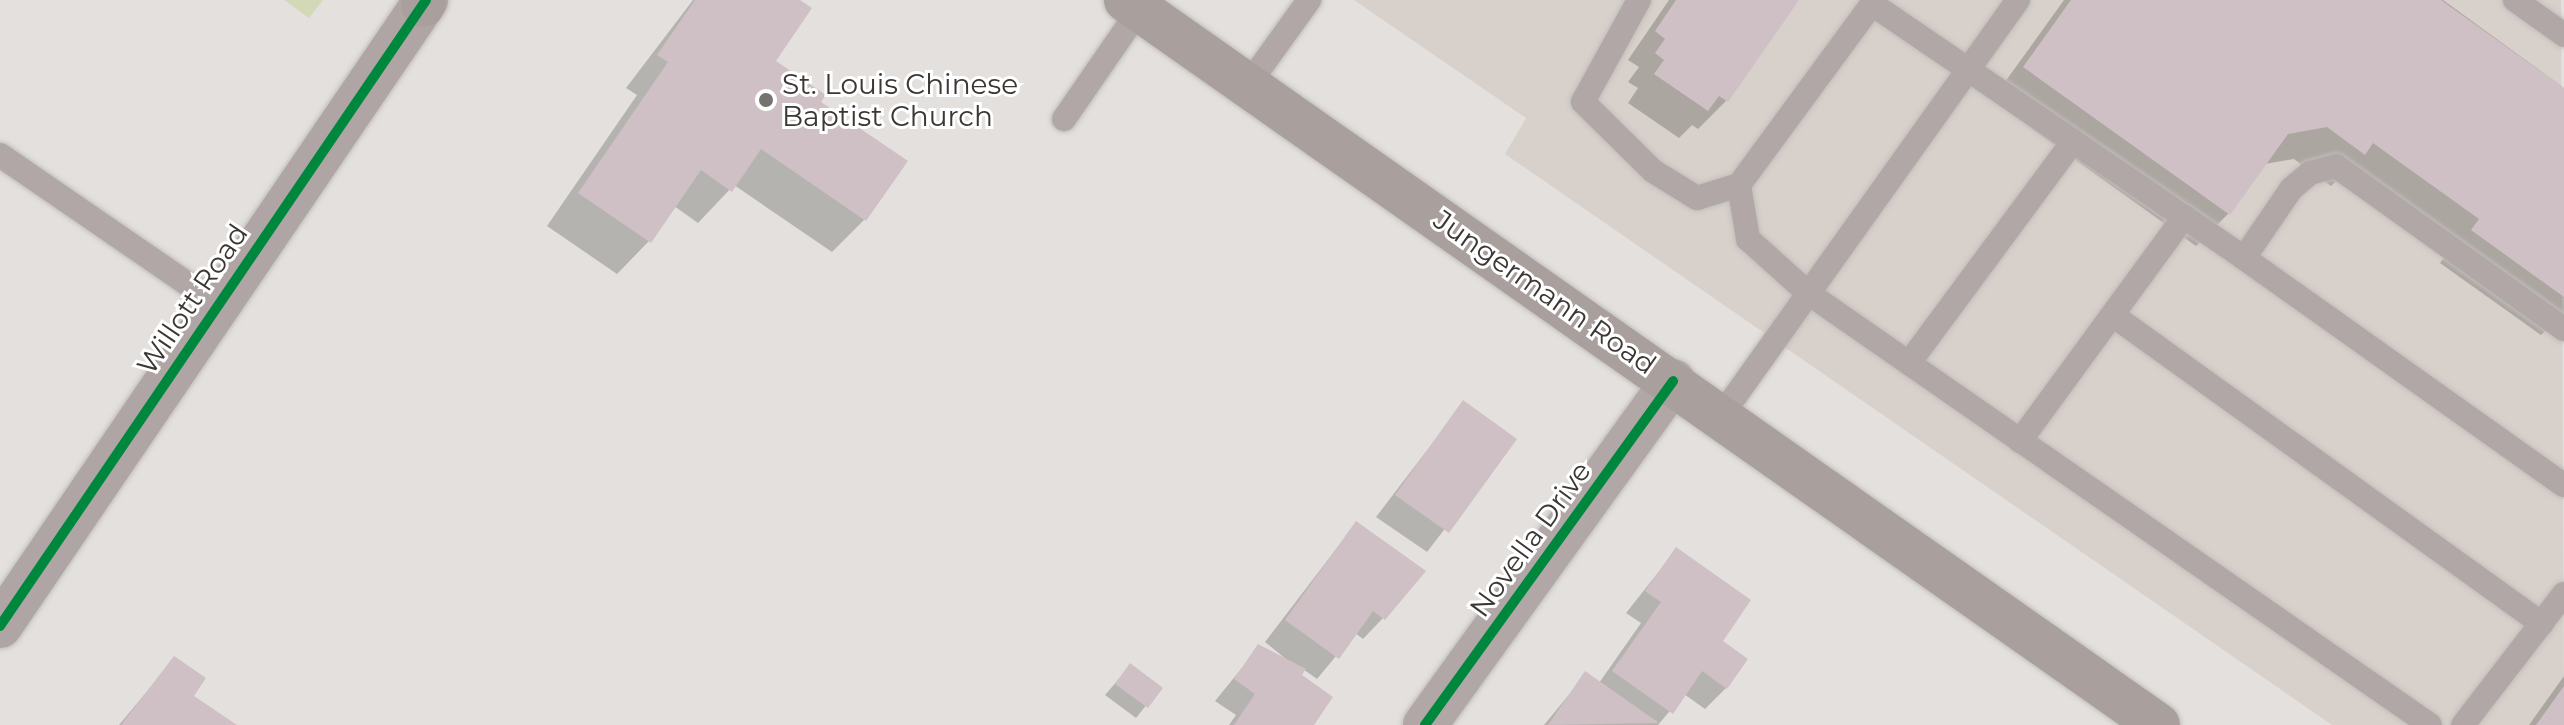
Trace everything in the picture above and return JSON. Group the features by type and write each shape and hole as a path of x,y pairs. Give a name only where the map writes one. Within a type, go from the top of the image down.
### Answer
{"main road":[{"name":"Willott Road","path":"0,626 424,2"},
{"name":"Jungermann Road","path":"1133,5 1673,381 2158,725"}],"street":[{"name":"Novella Drive","path":"1425,725 1673,381"}],"lane":[{"path":"1248,85 1309,0"},
{"path":"1639,0 1583,102 1653,171 1697,198 1739,185 1873,2 2244,258 2564,485"},
{"path":"1721,416 2018,0"},
{"path":"2515,0 2564,35"},
{"path":"1064,119 1133,5"},
{"path":"1909,363 2073,141"},
{"path":"0,155 217,304"},
{"path":"2244,258 2291,189 2310,173 2336,166 2564,329"},
{"path":"1739,185 1748,239 1808,293 2430,725"},
{"path":"2020,441 2184,217"},
{"path":"2114,316 2542,624"},
{"path":"2463,725 2564,594"}],"shaded area":[{"path":"1354,0 2561,0 2564,725 2332,725 1505,154 1526,118"}],"green space":[{"path":"284,0 323,0 309,18"}],"building":[{"path":"695,0 800,0 812,8 776,61 826,95 821,102 908,161 866,221 761,149 732,192 701,170 651,243 578,193 668,62 657,55"},
{"path":"1676,0 1799,0 1728,102 1719,96 1708,111 1654,74 1664,60 1655,53 1665,39 1655,31"},
{"path":"2071,0 2441,0 2564,88 2564,297 2471,230 2479,219 2373,143 2365,155 2327,127 2288,134 2230,215 2023,67"},
{"path":"1463,400 1517,439 1449,533 1395,495"},
{"path":"1356,521 1426,571 1385,620 1373,611 1339,659 1285,620"},
{"path":"1676,547 1751,600 1723,641 1748,659 1727,689 1702,671 1673,714 1612,671 1661,602 1645,591"},
{"path":"1258,644 1306,669 1302,675 1333,697 1314,725 1234,725 1255,694 1234,679"},
{"path":"174,656 206,678 194,696 237,725 121,725"},
{"path":"1130,663 1163,688 1148,708 1115,684"},
{"path":"1585,671 1659,723 1548,725"},
{"path":"2564,686 2564,725 2536,725"}],"cycle path":[{"path":"0,626 426,0"},
{"path":"1425,725 1673,381"}],"place":[{"name":"St. Louis Chinese Baptist Church","path":"766,100"}]}
